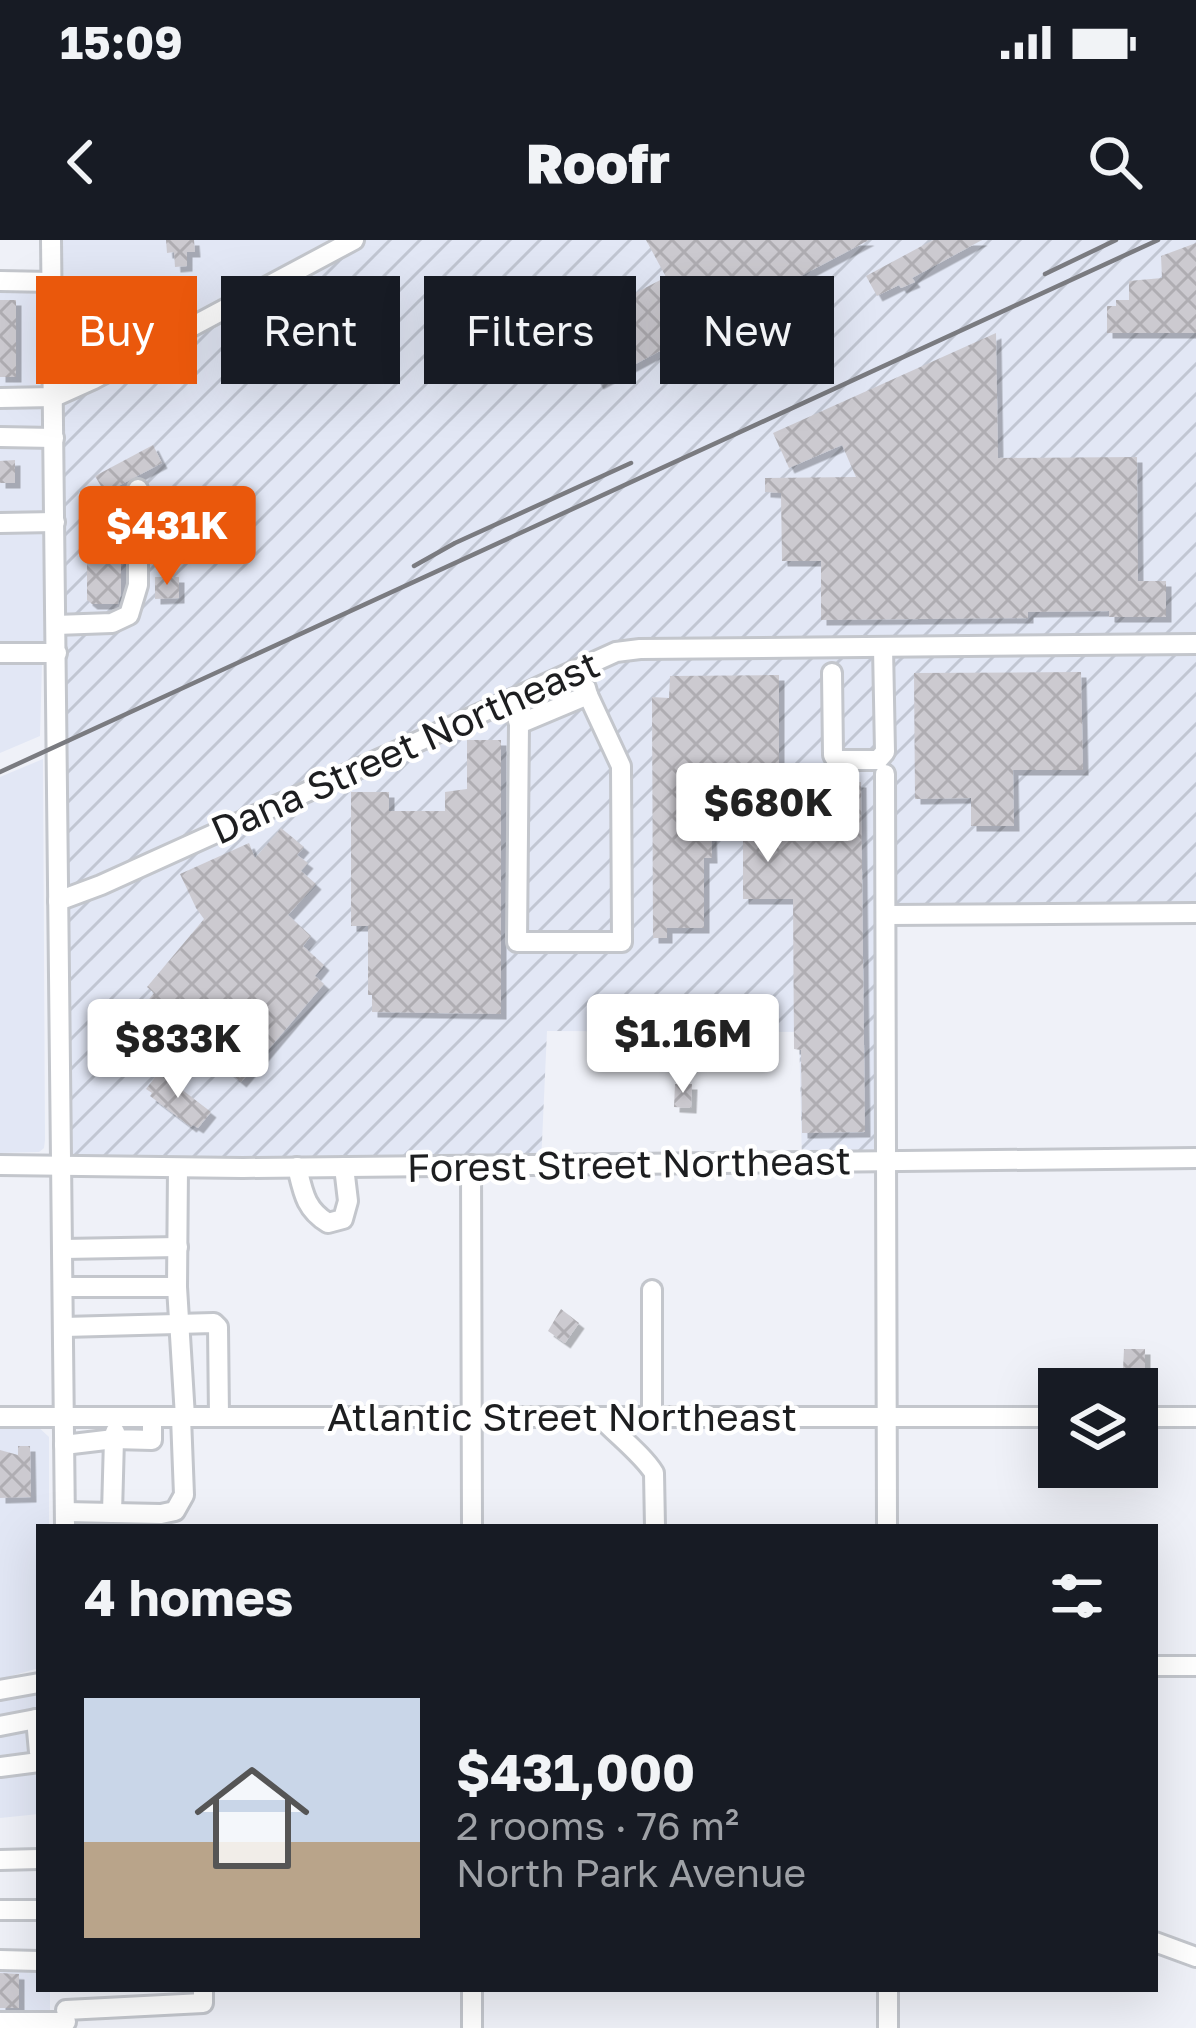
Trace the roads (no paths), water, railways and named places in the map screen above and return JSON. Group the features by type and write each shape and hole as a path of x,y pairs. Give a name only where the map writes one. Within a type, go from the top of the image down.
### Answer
{"street":[{"path":"51,240 52,276"},
{"path":"0,398 54,397 354,240"},
{"path":"0,281 36,282"},
{"path":"54,384 65,1520 112,1513 161,1514 175,1511 184,1495 178,1168"},
{"path":"0,437 54,438"},
{"path":"56,625 112,623 129,615 138,585 138,489"},
{"path":"0,523 55,522"},
{"name":"Dana Street Northeast","path":"58,901 616,652 1196,644"},
{"path":"832,673 833,755 843,761 878,760 883,757 883,647"},
{"path":"0,653 57,653"},
{"path":"511,698 519,724 517,942 622,942 621,766 578,667"},
{"path":"519,724 588,695"},
{"path":"886,774 887,1524"},
{"path":"887,915 1196,913"},
{"name":"Forest Street Northeast","path":"0,1165 178,1168 1196,1158"},
{"path":"471,1165 472,1524"},
{"path":"297,1167 304,1201 314,1215 328,1222 343,1219 347,1211 344,1167"},
{"path":"63,1250 178,1247"},
{"path":"63,1287 177,1287"},
{"path":"652,1290 652,1417"},
{"path":"64,1327 214,1323 218,1327 219,1417"},
{"name":"Atlantic Street Northeast","path":"0,1417 1038,1417"},
{"path":"64,1445 152,1440 152,1417"},
{"path":"1158,1417 1196,1417"},
{"path":"112,1513 115,1418"},
{"path":"601,1418 655,1473 655,1524"},
{"path":"1158,1666 1196,1666"},
{"path":"0,1690 36,1684"},
{"path":"0,1726 36,1719"},
{"path":"0,1767 36,1762"},
{"path":"0,1860 36,1859"},
{"path":"0,1910 36,1910"},
{"path":"1158,1943 1196,1957"},
{"path":"0,1960 36,1961"},
{"path":"0,2022 66,2020 203,2003 203,1992"},
{"path":"472,1992 472,2028"},
{"path":"888,1992 888,2028"}],"railway":[{"path":"1045,274 1116,240"},
{"path":"0,772 1158,240"},
{"path":"414,566 631,463"}]}
